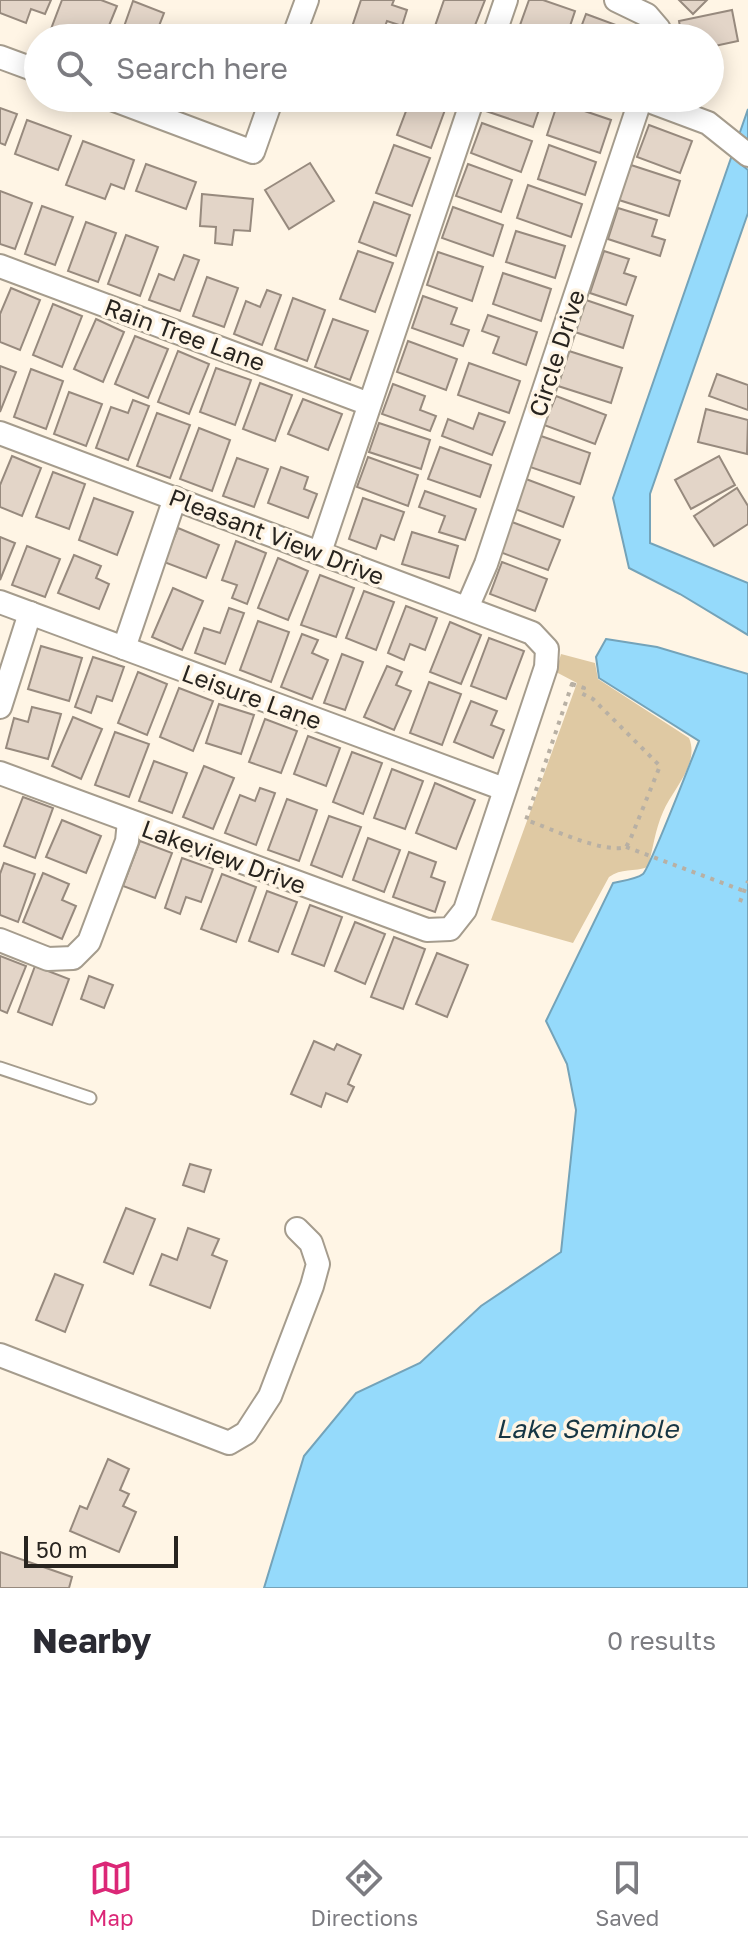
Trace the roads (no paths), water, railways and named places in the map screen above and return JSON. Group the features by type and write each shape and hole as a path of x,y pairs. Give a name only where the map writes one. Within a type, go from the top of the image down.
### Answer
{"street":[{"path":"298,24 307,0"},
{"path":"498,24 506,0"},
{"path":"616,0 647,15 655,24"},
{"path":"0,57 24,66"},
{"path":"146,112 253,152 267,112"},
{"path":"320,552 468,112"},
{"name":"Circle Drive","path":"467,608 486,564 636,112"},
{"path":"679,112 708,123 748,155"},
{"name":"Rain Tree Lane","path":"0,266 369,404"},
{"name":"Pleasant View Drive","path":"0,433 532,633 547,649 546,667 504,789"},
{"path":"124,648 175,498"},
{"name":"Leisure Lane","path":"0,602 504,789"},
{"path":"0,707 30,613"},
{"name":"Lakeview Drive","path":"0,773 427,930 450,929 465,910 504,789"},
{"path":"0,940 48,959 73,958 89,942 127,841 129,821"},
{"path":"0,1355 229,1443 246,1433 270,1396 312,1286 318,1264 311,1243 297,1229"}],"lane":[{"path":"0,1068 90,1098"}],"water":[{"path":"748,109 748,157 742,165 748,170 748,213 650,494 650,543 748,583 748,635 629,568 613,498"},
{"name":"Lake Seminole","path":"606,639 657,647 748,674 748,1588 264,1588 304,1456 356,1393 420,1363 481,1306 561,1252 576,1110 567,1064 546,1021 613,883 640,876 647,867 699,741 599,678 596,657"}]}
